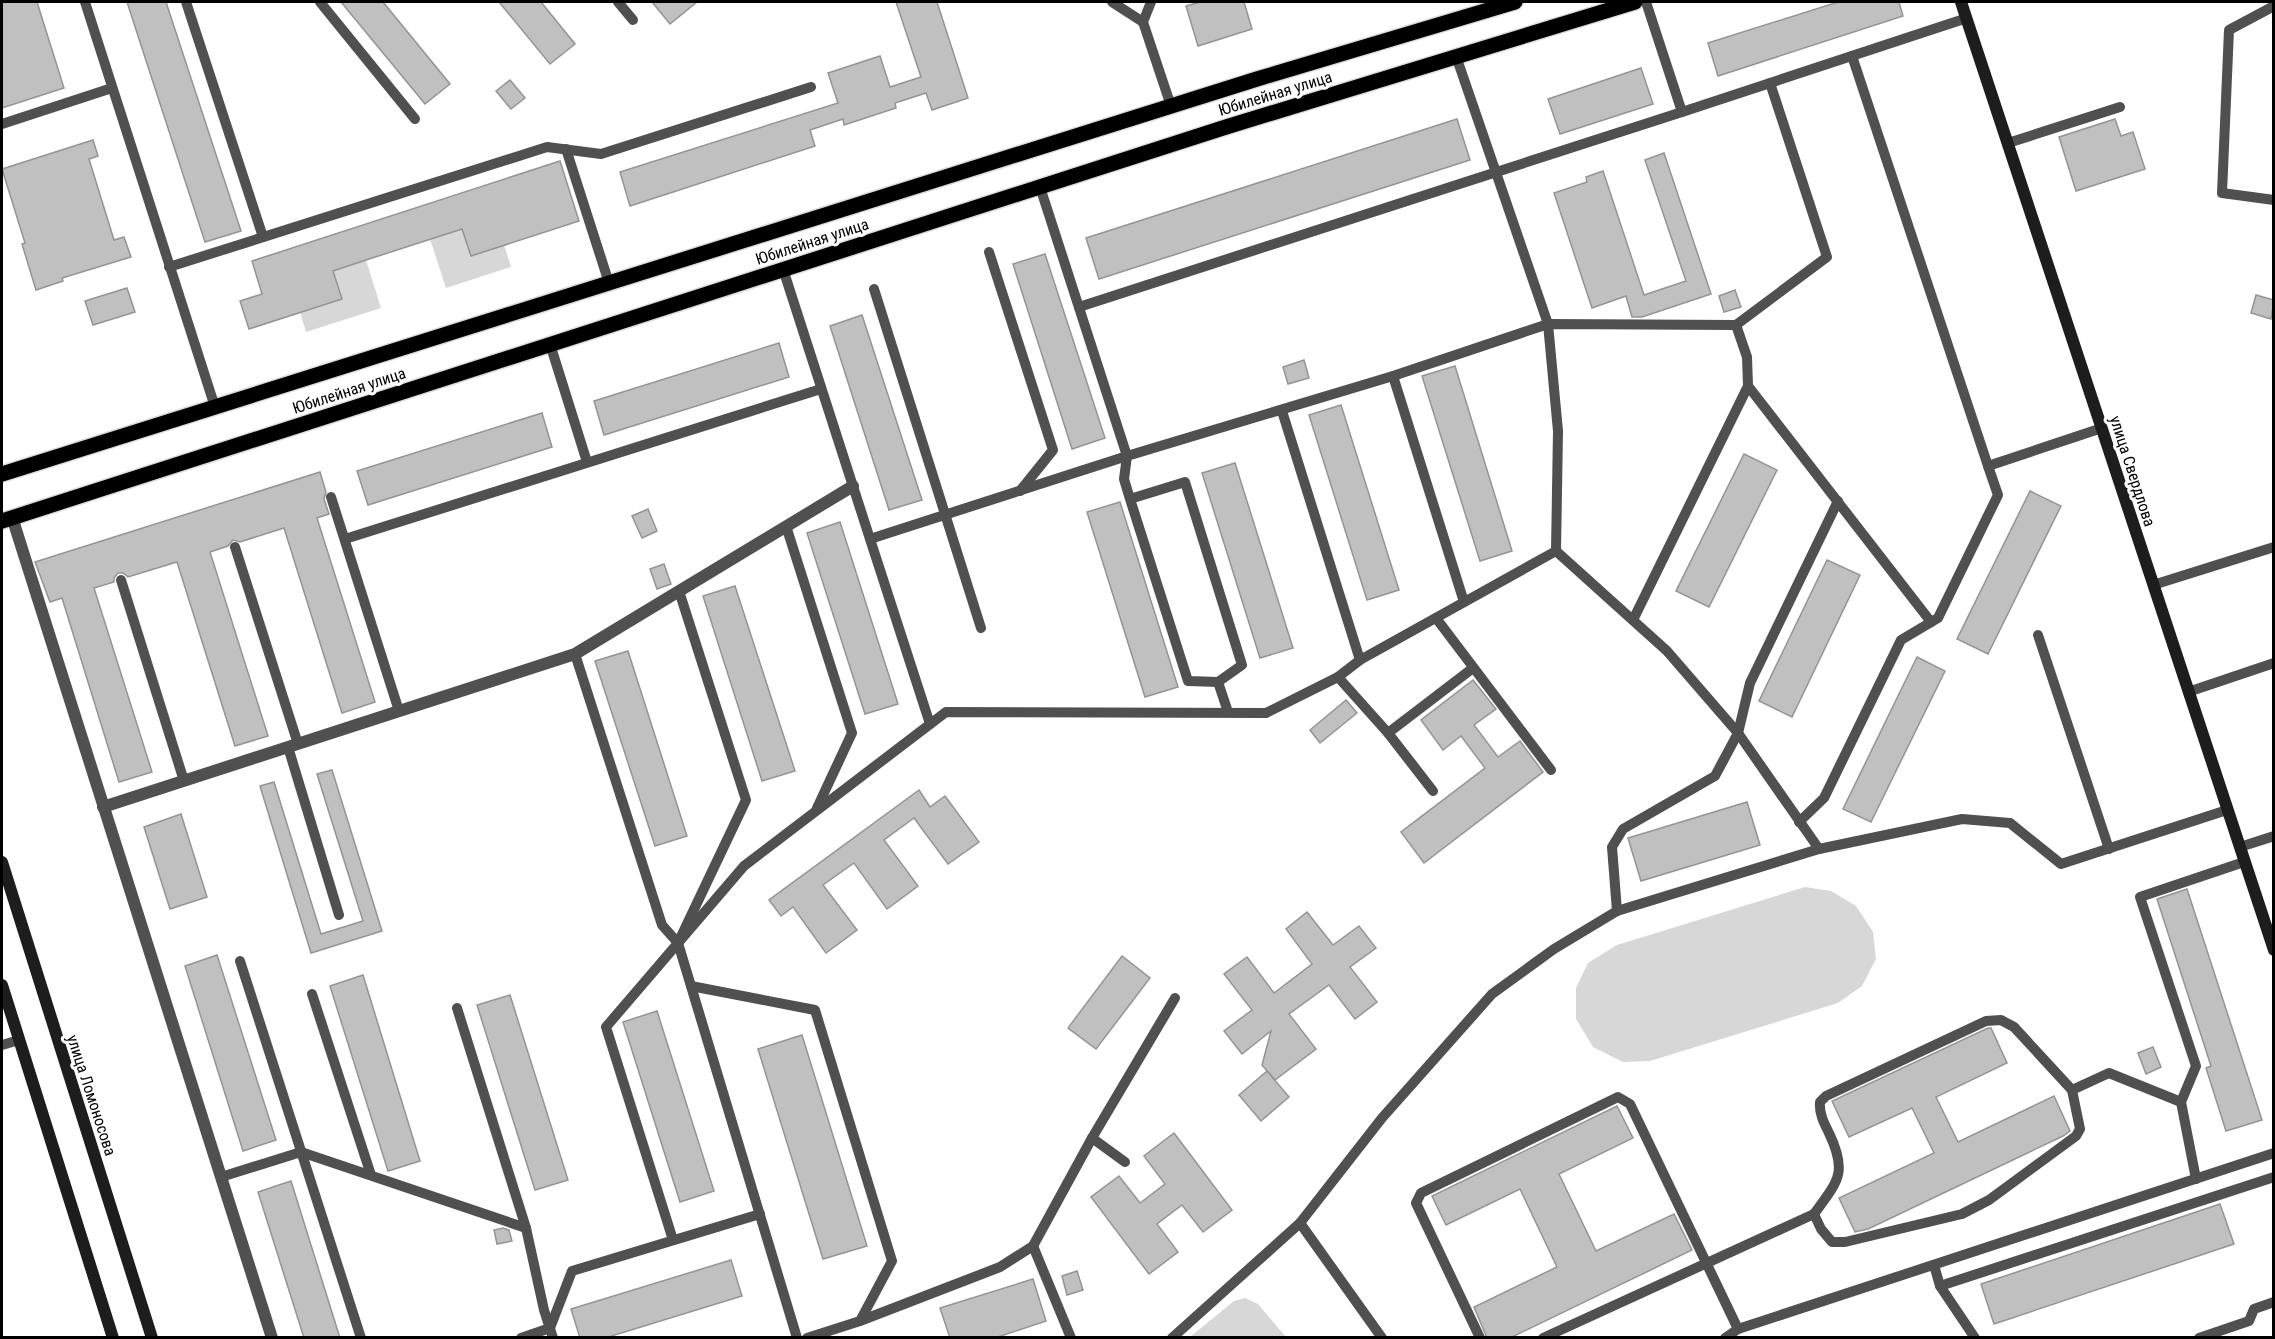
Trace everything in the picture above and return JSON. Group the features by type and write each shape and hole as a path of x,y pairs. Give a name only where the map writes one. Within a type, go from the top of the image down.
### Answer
{"main road":[{"name":"Юбилейная улица","path":"2,474 1171,106 1515,2"},
{"name":"Юбилейная улица","path":"7,519 1040,187 1635,2"},
{"name":"улица Свердлова","path":"1961,2 2274,950"},
{"name":"улица Ломоносова","path":"2,862 152,1338"},
{"path":"2,985 113,1338"}],"street":[{"path":"104,807 576,654 853,486"},
{"path":"7,519 104,807 272,1338"}],"lane":[{"path":"85,2 215,407"},
{"path":"186,2 263,237"},
{"path":"320,2 415,119"},
{"path":"618,2 633,20"},
{"path":"1112,2 1143,22 1171,106"},
{"path":"1143,22 1151,2"},
{"path":"1646,2 1682,112"},
{"path":"2274,6 2229,30 2222,193 2274,200"},
{"path":"1079,307 1967,18"},
{"path":"1456,56 1548,324 1558,431 1556,551 1667,651 1738,733 1819,849"},
{"path":"1799,822 1824,798 1901,640 1938,618 1998,495 1852,56"},
{"path":"870,539 1127,456 1393,376 1548,324 1736,325 1827,258 1770,83"},
{"path":"169,267 547,147 601,154 811,87"},
{"path":"2,124 112,88"},
{"path":"2008,143 2120,106"},
{"path":"566,149 609,283"},
{"path":"1040,187 1127,456 1124,479 1130,499 1188,681 1218,682 1242,664 1185,482 1130,499"},
{"path":"989,252 1053,450 1020,490"},
{"path":"783,269 930,724"},
{"path":"874,289 947,514 981,628"},
{"path":"1633,620 1749,386 1747,357 1736,325"},
{"path":"550,344 587,462"},
{"path":"1393,376 1464,602"},
{"path":"1749,386 1931,622"},
{"path":"345,539 821,389"},
{"path":"1282,411 1360,660"},
{"path":"1988,466 2102,428"},
{"path":"331,497 399,711"},
{"path":"1617,911 1611,847 1623,829 1715,776 1738,733 1750,683 1838,501"},
{"path":"786,526 852,732 816,809"},
{"path":"235,547 339,915"},
{"path":"2153,585 2274,547"},
{"path":"673,1240 606,1027 744,866 816,809 946,712 1266,713 1338,678 1360,660 1556,551"},
{"path":"121,580 184,781"},
{"path":"678,944 746,800 679,591"},
{"path":"1436,618 1551,770"},
{"path":"2038,634 2109,849"},
{"path":"576,654 662,925 678,944 797,1338"},
{"path":"2188,692 2274,663"},
{"path":"1388,733 1473,668"},
{"path":"1338,678 1388,733 1433,791"},
{"path":"1218,682 1228,712"},
{"path":"1172,1338 1300,1222 1382,1118 1492,994 1554,949 1617,911 1819,849 1962,819 2010,823 2061,864 2227,810"},
{"path":"2240,847 2274,836"},
{"path":"2196,1179 2181,1102 2196,1066 2140,897 2244,862"},
{"path":"240,961 361,1338"},
{"path":"691,986 815,1010 892,1261 860,1321"},
{"path":"312,994 371,1175"},
{"path":"807,1338 860,1321 1000,1267 1033,1246 1092,1138 1175,998"},
{"path":"457,1008 526,1228 552,1333"},
{"path":"1543,1338 1814,1214 1834,1186 1840,1168 1839,1153 1819,1111 1820,1102 1826,1096 1986,1021 2001,1020 2014,1027 2072,1089 2080,1129 2076,1136 1989,1200 1962,1214 1832,1242 1821,1229 1814,1214"},
{"path":"2,1045 19,1040"},
{"path":"2072,1089 2109,1073 2181,1102"},
{"path":"1480,1338 1416,1203 1417,1197 1618,1097 1624,1098 1630,1104 1738,1329"},
{"path":"1092,1138 1125,1162"},
{"path":"221,1177 301,1152 526,1228"},
{"path":"1725,1338 1738,1329 2274,1153"},
{"path":"1940,1286 2274,1178"},
{"path":"552,1333 572,1271 760,1214"},
{"path":"1300,1222 1383,1338"},
{"path":"1033,1246 1071,1338"},
{"path":"1934,1265 1940,1286 1975,1338"},
{"path":"2199,1338 2249,1321 2254,1309 2274,1302"},
{"path":"521,1338 552,1333"}],"shaded area":[{"path":"462,229 471,256 504,245 511,267 446,288 430,239"},
{"path":"366,260 381,308 306,332 300,312 342,299 333,271"},
{"path":"1805,887 1831,891 1856,906 1873,932 1876,959 1862,986 1838,1003 1650,1061 1623,1062 1593,1047 1576,1019 1576,988 1588,963 1617,945"},
{"path":"1245,1298 1258,1304 1286,1337 1190,1337 1234,1301"}],"building":[{"path":"2,2 37,2 64,88 2,108"},
{"path":"127,2 166,2 241,231 205,242"},
{"path":"341,2 383,2 450,84 425,104"},
{"path":"499,2 541,2 575,44 550,64"},
{"path":"652,2 697,2 670,24"},
{"path":"896,2 937,2 968,98 932,110 926,93 895,103 896,108 844,125 843,119 810,130 815,146 630,206 620,172 838,103 828,73 880,56 890,87 921,77"},
{"path":"1200,2 1244,2 1252,29 1198,46 1186,6"},
{"path":"1838,2 1899,2 1903,16 1718,76 1708,43"},
{"path":"1641,68 1653,104 1560,134 1548,99"},
{"path":"510,80 525,98 511,109 496,91"},
{"path":"1457,119 1470,160 1099,279 1086,238"},
{"path":"2115,119 2121,136 2133,132 2145,169 2076,191 2059,137"},
{"path":"93,140 98,156 89,159 114,240 124,237 131,257 62,278 63,281 36,290 22,244 25,243 2,169"},
{"path":"1664,153 1711,294 1642,317 1632,317 1626,296 1592,308 1554,193 1587,182 1586,177 1603,171 1644,295 1686,281 1645,160"},
{"path":"560,161 579,221 471,256 462,229 366,260 333,271 342,299 249,329 240,301 262,294 252,261"},
{"path":"1045,254 1105,438 1072,449 1013,264"},
{"path":"127,288 135,312 93,325 85,301"},
{"path":"1735,290 1741,307 1724,312 1719,296"},
{"path":"2256,295 2274,300 2271,319 2251,313"},
{"path":"862,315 922,500 889,510 830,326"},
{"path":"779,343 789,377 604,435 594,401"},
{"path":"1304,360 1309,378 1288,384 1283,367"},
{"path":"1455,366 1512,551 1480,561 1422,376"},
{"path":"1341,405 1399,590 1367,600 1309,415"},
{"path":"542,413 552,447 368,505 357,471"},
{"path":"1744,454 1777,470 1709,607 1676,591"},
{"path":"1235,463 1293,648 1260,658 1202,473"},
{"path":"320,472 329,514 317,518 375,702 342,713 284,528 240,542 233,540 228,546 210,552 268,736 235,746 177,562 128,577 123,573 118,573 114,582 94,588 152,772 119,782 62,598 50,602 35,562"},
{"path":"2030,491 2061,506 1988,654 1957,639"},
{"path":"1120,502 1178,687 1145,697 1087,512"},
{"path":"648,509 657,531 642,538 632,516"},
{"path":"840,522 898,704 865,714 807,533"},
{"path":"1827,560 1860,575 1792,717 1759,701"},
{"path":"664,564 671,584 657,589 650,569"},
{"path":"735,586 795,771 762,781 703,596"},
{"path":"628,651 687,836 655,846 595,661"},
{"path":"1917,657 1945,671 1871,822 1843,809"},
{"path":"1473,680 1496,709 1474,725 1498,757 1520,741 1543,772 1424,863 1401,832 1485,768 1461,736 1443,750 1421,720"},
{"path":"1346,700 1357,713 1320,743 1310,730"},
{"path":"332,770 382,931 311,953 260,786 274,782 321,934 363,921 317,774"},
{"path":"919,790 930,807 945,796 979,842 948,864 914,818 884,840 918,886 887,909 854,863 823,885 857,930 826,953 793,907 781,916 769,900"},
{"path":"1747,802 1760,845 1641,881 1628,838"},
{"path":"181,814 207,897 170,909 144,827"},
{"path":"2187,889 2262,1120 2226,1131 2206,1068 2211,1066 2157,899"},
{"path":"1307,912 1333,945 1359,926 1376,948 1350,967 1377,1002 1355,1019 1329,985 1289,1014 1316,1049 1275,1080 1262,1065 1271,1031 1242,1054 1224,1031 1252,1010 1224,974 1247,957 1274,993 1312,964 1286,929"},
{"path":"217,955 276,1140 243,1151 185,966"},
{"path":"1122,956 1150,978 1096,1049 1068,1028"},
{"path":"363,975 420,1161 388,1171 330,986"},
{"path":"510,995 568,1180 535,1190 477,1005"},
{"path":"657,1011 714,1191 680,1202 623,1022"},
{"path":"1991,1028 2007,1063 1936,1097 1958,1142 2054,1096 2070,1131 1868,1229 1855,1232 1839,1198 1934,1153 1912,1108 1849,1137 1832,1101"},
{"path":"802,1035 867,1246 823,1259 758,1049"},
{"path":"2153,1047 2161,1067 2146,1074 2138,1053"},
{"path":"1267,1071 1289,1097 1261,1121 1239,1095"},
{"path":"1617,1106 1633,1138 1559,1174 1596,1251 1674,1214 1692,1250 1510,1338 1487,1338 1474,1307 1557,1267 1520,1189 1446,1225 1432,1196"},
{"path":"1174,1133 1232,1210 1203,1232 1182,1205 1157,1224 1178,1252 1149,1274 1091,1197 1119,1176 1140,1203 1165,1184 1144,1156"},
{"path":"291,1181 340,1338 304,1338 258,1192"},
{"path":"2220,1204 2234,1244 1994,1324 1981,1284"},
{"path":"503,1228 509,1230 512,1241 497,1244 494,1230"},
{"path":"731,1260 742,1296 605,1338 580,1338 571,1309"},
{"path":"1077,1271 1083,1290 1067,1295 1062,1276"},
{"path":"1033,1279 1046,1321 995,1338 950,1338 940,1308"}]}
